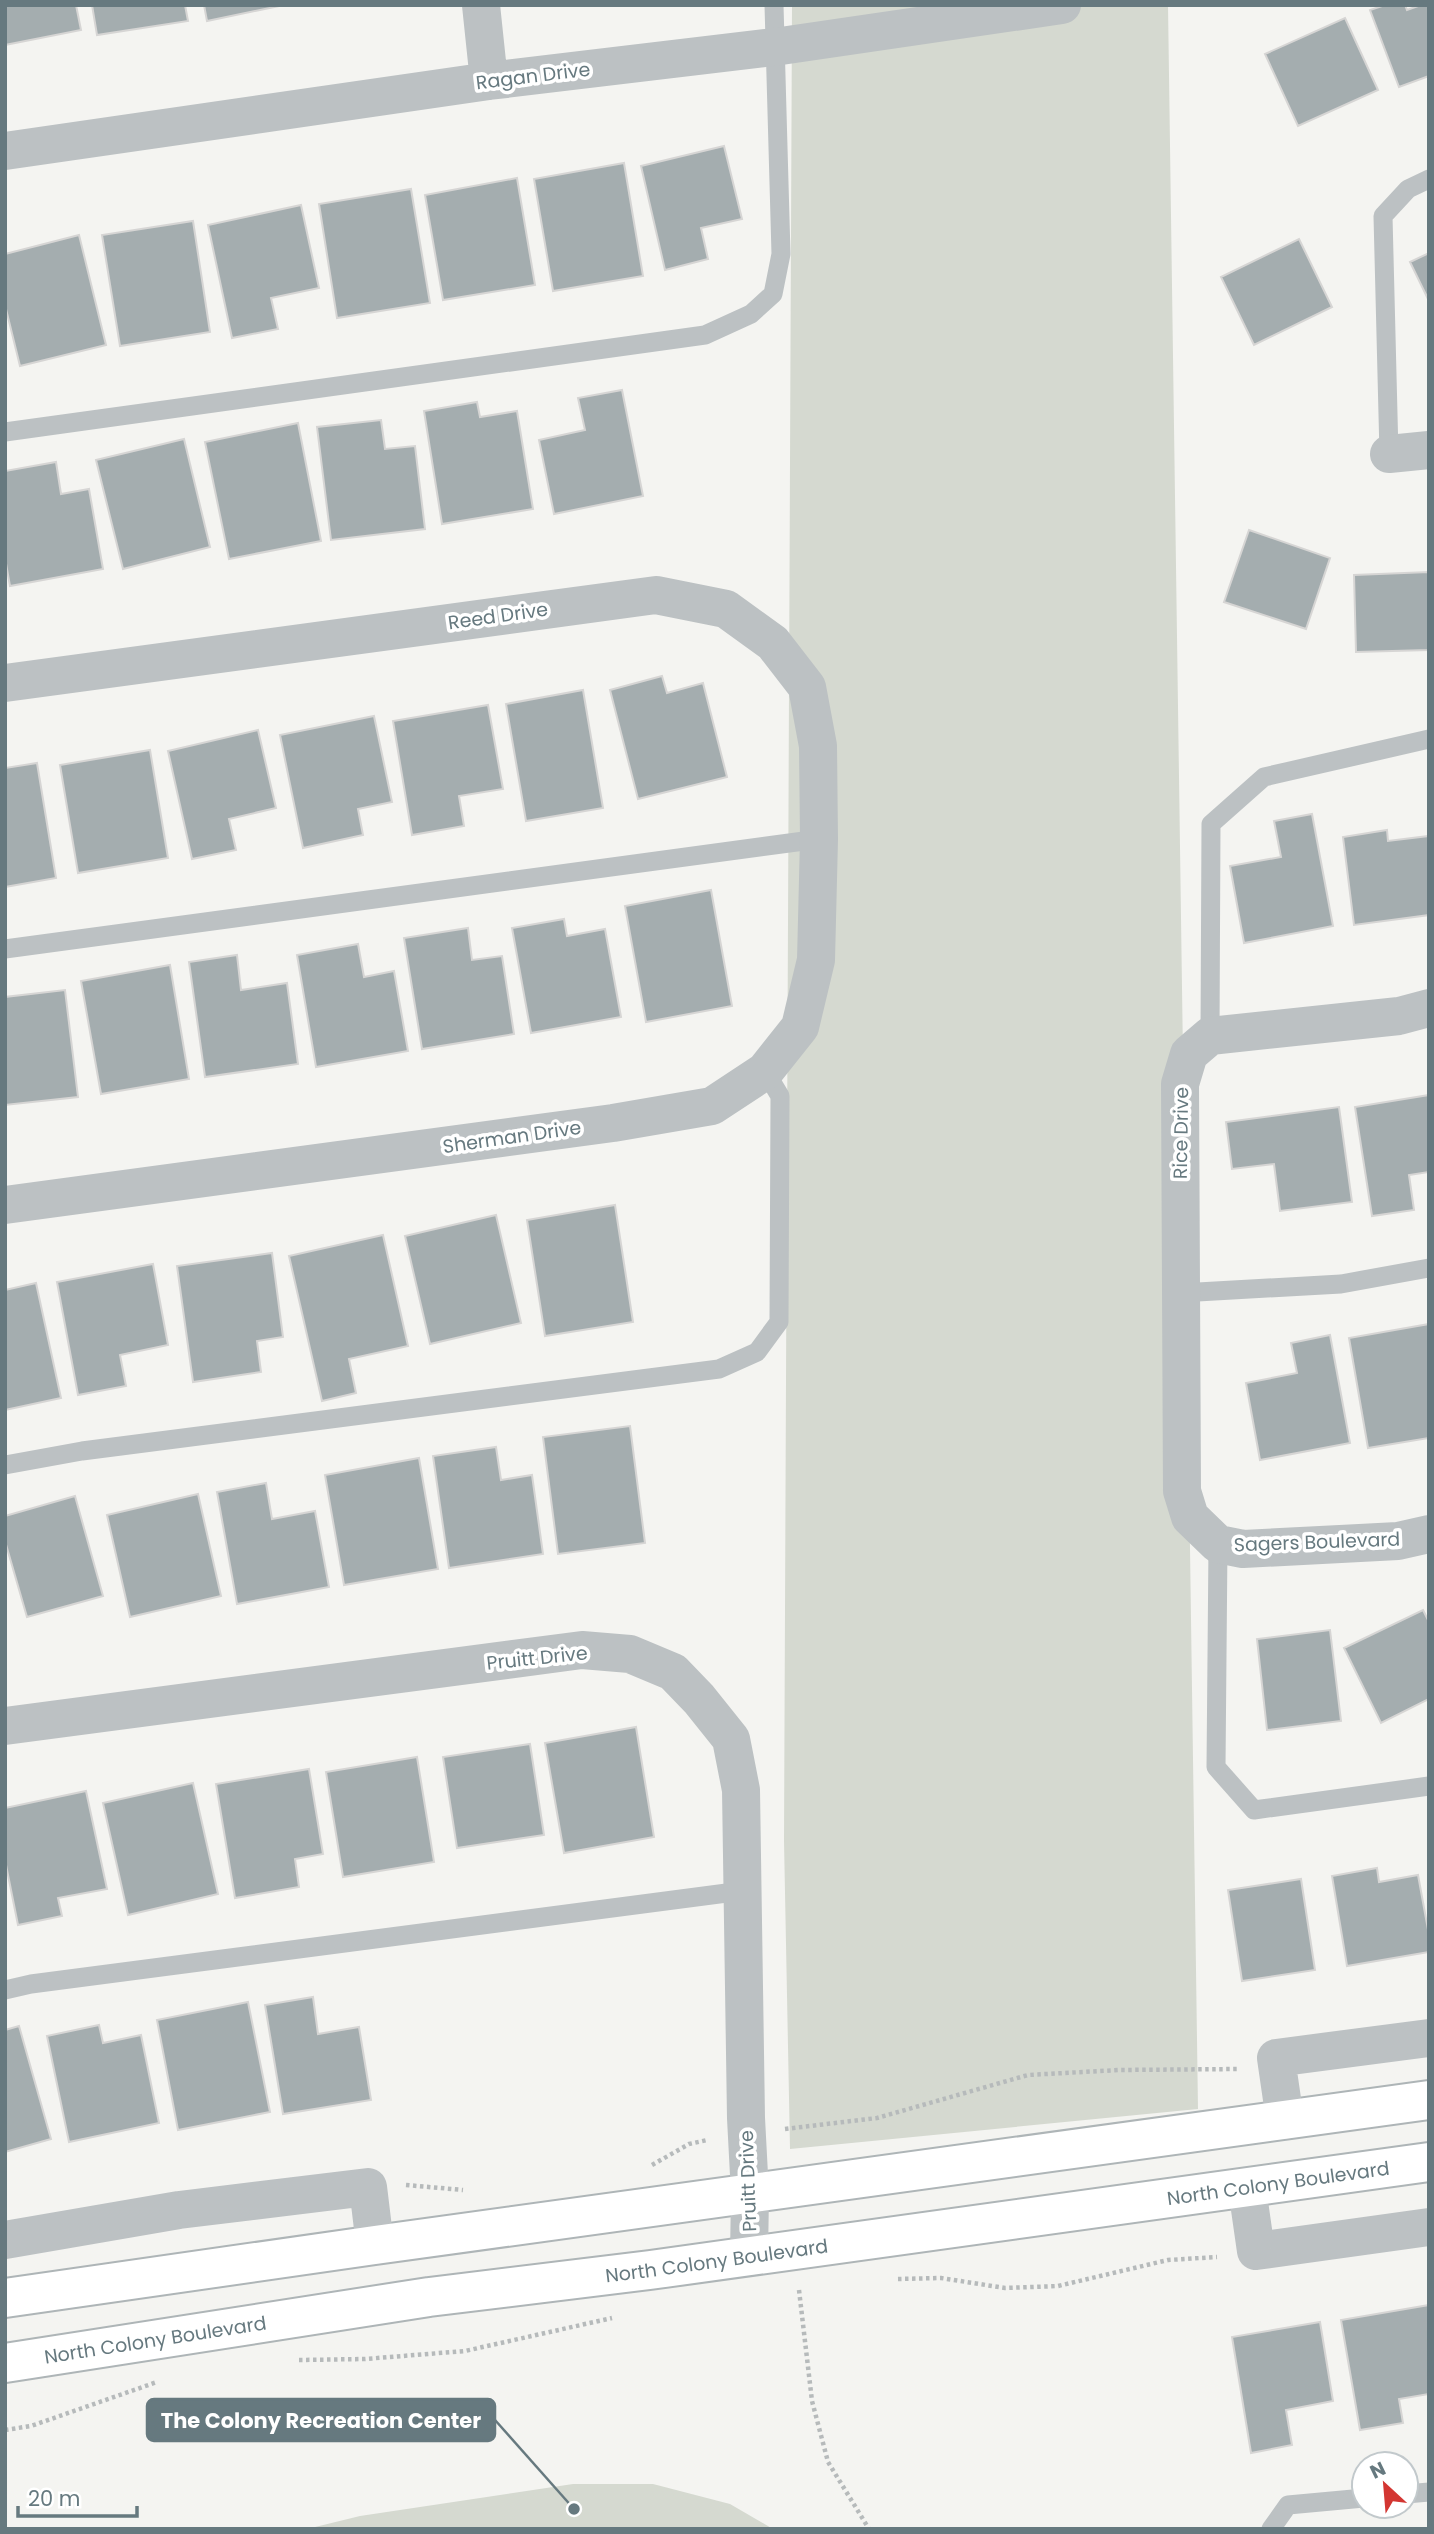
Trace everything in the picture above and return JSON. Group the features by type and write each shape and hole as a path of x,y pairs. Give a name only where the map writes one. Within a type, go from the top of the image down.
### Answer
{"main road":[{"path":"5,2298 1429,2100"},
{"name":"North Colony Boulevard","path":"5,2362 429,2297 749,2256 1429,2162"}],"street":[{"path":"481,5 489,81"},
{"name":"Ragan Drive","path":"5,150 489,81 774,47 1062,5"},
{"path":"1389,454 1429,450"},
{"name":"Reed Drive","path":"5,683 656,595 726,609 773,643 807,687 818,746 819,839"},
{"name":"Sherman Drive","path":"5,1205 613,1124 712,1106 765,1071 800,1027 816,960 819,839"},
{"path":"1210,1036 1399,1016 1429,1008"},
{"name":"Rice Drive","path":"1180,1293 1180,1084 1189,1054 1210,1036"},
{"name":"Sagers Boulevard","path":"1180,1293 1182,1491 1190,1517 1217,1544 1243,1549 1398,1541 1429,1534"},
{"name":"Pruitt Drive","path":"5,1726 582,1650 630,1654 673,1672 731,1739 741,1790 746,2118 751,2194 749,2256"},
{"path":"1285,2120 1276,2058 1429,2038"},
{"path":"5,2240 179,2210 368,2186 375,2245"},
{"path":"1247,2188 1256,2251 1429,2227"}],"lane":[{"path":"5,432 705,335 751,314 773,294 780,254 774,5"},
{"path":"1389,454 1383,216 1408,189 1429,179"},
{"path":"1210,1036 1211,824 1264,777 1429,739"},
{"path":"5,949 819,839"},
{"path":"5,1465 96,1449 719,1369 757,1352 779,1322 780,1096 765,1071"},
{"path":"1180,1293 1340,1284 1429,1268"},
{"path":"1217,1544 1216,1767 1254,1810 1429,1786"},
{"path":"5,1990 31,1984 742,1891"},
{"path":"1271,2529 1289,2505 1350,2499"}],"path":[{"path":"779,2130 877,2118 1028,2075 1119,2070 1243,2069 1276,2058"},
{"path":"642,2168 689,2144 713,2138"},
{"path":"368,2186 416,2185 468,2191"},
{"path":"891,2279 941,2278 1005,2288 1059,2286 1168,2260 1230,2256 1256,2251"},
{"path":"792,2291 799,2290 812,2401 828,2462 869,2529"},
{"path":"298,2360 365,2359 465,2351 614,2317"},
{"path":"5,2430 32,2426 169,2378"}],"shaded area":[{"path":"792,5 1168,5 1198,2109 790,2149 784,1841"},
{"path":"573,2484 653,2484 730,2504 773,2529 307,2529 360,2516"}],"building":[{"path":"5,5 76,5 81,30 5,45"},
{"path":"92,5 185,5 188,21 97,35"},
{"path":"204,5 284,5 207,21"},
{"path":"1385,5 1405,5 1407,10 1429,5 1429,76 1399,87 1370,10"},
{"path":"1345,18 1378,90 1298,126 1265,54"},
{"path":"724,146 742,219 701,228 708,259 665,270 641,166"},
{"path":"624,163 643,276 553,291 534,179"},
{"path":"517,178 535,285 443,300 425,195"},
{"path":"411,189 430,303 337,318 319,204"},
{"path":"301,205 319,288 271,298 278,329 232,338 208,225"},
{"path":"193,221 210,332 120,346 102,235"},
{"path":"79,235 106,345 20,366 5,305 5,254"},
{"path":"1299,239 1332,307 1254,345 1221,277"},
{"path":"1429,253 1429,301 1410,262"},
{"path":"622,390 643,496 554,514 539,440 585,430 578,398"},
{"path":"477,402 480,417 517,411 533,509 442,524 424,411"},
{"path":"381,420 385,449 415,446 425,529 331,540 317,427"},
{"path":"298,423 321,541 229,559 205,442"},
{"path":"184,439 210,547 123,569 96,460"},
{"path":"56,462 61,494 89,489 103,569 10,586 5,558 5,471"},
{"path":"1249,530 1330,558 1306,629 1224,602"},
{"path":"1429,572 1429,650 1356,652 1354,575"},
{"path":"662,676 667,693 703,683 727,777 638,799 610,690"},
{"path":"583,690 603,808 526,821 506,704"},
{"path":"488,705 503,789 459,796 464,826 412,835 393,721"},
{"path":"374,716 392,802 358,809 363,835 303,848 280,735"},
{"path":"258,730 276,808 229,819 236,850 192,859 168,751"},
{"path":"150,750 168,858 78,873 60,765"},
{"path":"37,763 56,878 5,887 5,768"},
{"path":"1312,814 1333,926 1244,943 1230,866 1281,857 1274,821"},
{"path":"1387,830 1388,841 1429,836 1429,915 1354,925 1343,837"},
{"path":"711,890 732,1006 646,1022 625,906"},
{"path":"564,919 567,936 605,929 621,1017 531,1033 512,928"},
{"path":"468,928 472,960 502,956 514,1034 422,1049 404,938"},
{"path":"358,944 364,977 394,971 408,1051 316,1067 297,955"},
{"path":"237,955 241,990 287,983 298,1064 205,1077 189,962"},
{"path":"170,965 189,1079 101,1094 81,981"},
{"path":"65,990 78,1097 5,1105 5,997"},
{"path":"1429,1095 1429,1172 1409,1175 1414,1210 1372,1216 1355,1107"},
{"path":"1339,1107 1352,1202 1280,1211 1274,1164 1232,1169 1226,1122"},
{"path":"615,1205 633,1322 545,1336 527,1220"},
{"path":"496,1215 521,1323 430,1344 405,1236"},
{"path":"383,1235 408,1346 349,1359 356,1393 322,1401 289,1256"},
{"path":"272,1253 283,1337 257,1341 261,1372 193,1382 177,1266"},
{"path":"153,1264 168,1345 120,1355 126,1386 78,1395 57,1282"},
{"path":"36,1283 61,1398 5,1410 5,1290"},
{"path":"1429,1324 1429,1438 1368,1448 1349,1338"},
{"path":"1330,1335 1350,1443 1260,1460 1246,1383 1297,1373 1291,1343"},
{"path":"630,1426 645,1543 558,1554 543,1437"},
{"path":"496,1447 501,1480 532,1475 543,1554 449,1568 433,1456"},
{"path":"419,1458 438,1569 344,1585 325,1475"},
{"path":"266,1483 272,1519 315,1511 329,1587 237,1604 217,1492"},
{"path":"198,1494 221,1596 130,1617 107,1515"},
{"path":"75,1496 103,1596 27,1617 5,1541 5,1516"},
{"path":"1423,1610 1429,1622 1429,1699 1381,1723 1344,1648"},
{"path":"1330,1630 1341,1721 1267,1730 1257,1639"},
{"path":"636,1727 654,1837 564,1853 545,1743"},
{"path":"530,1744 544,1835 457,1848 443,1757"},
{"path":"417,1757 434,1862 343,1877 326,1772"},
{"path":"309,1769 323,1854 295,1859 299,1887 235,1898 216,1784"},
{"path":"193,1783 218,1894 128,1915 103,1803"},
{"path":"86,1791 107,1889 58,1898 62,1916 18,1925 5,1860 5,1808"},
{"path":"1377,1868 1379,1882 1418,1875 1429,1935 1429,1952 1347,1966 1332,1876"},
{"path":"1301,1879 1315,1970 1242,1981 1228,1890"},
{"path":"313,1997 318,2034 359,2027 371,2100 283,2114 265,2005"},
{"path":"248,2002 270,2112 178,2130 157,2020"},
{"path":"99,2025 103,2043 141,2035 159,2123 69,2142 47,2036"},
{"path":"19,2026 51,2139 5,2152 5,2030"},
{"path":"1429,2305 1429,2394 1399,2399 1403,2423 1360,2430 1341,2320"},
{"path":"1320,2322 1333,2401 1286,2410 1292,2445 1251,2453 1232,2337"}],"place":[{"name":"The Colony Recreation Center","path":"574,2509"}]}
